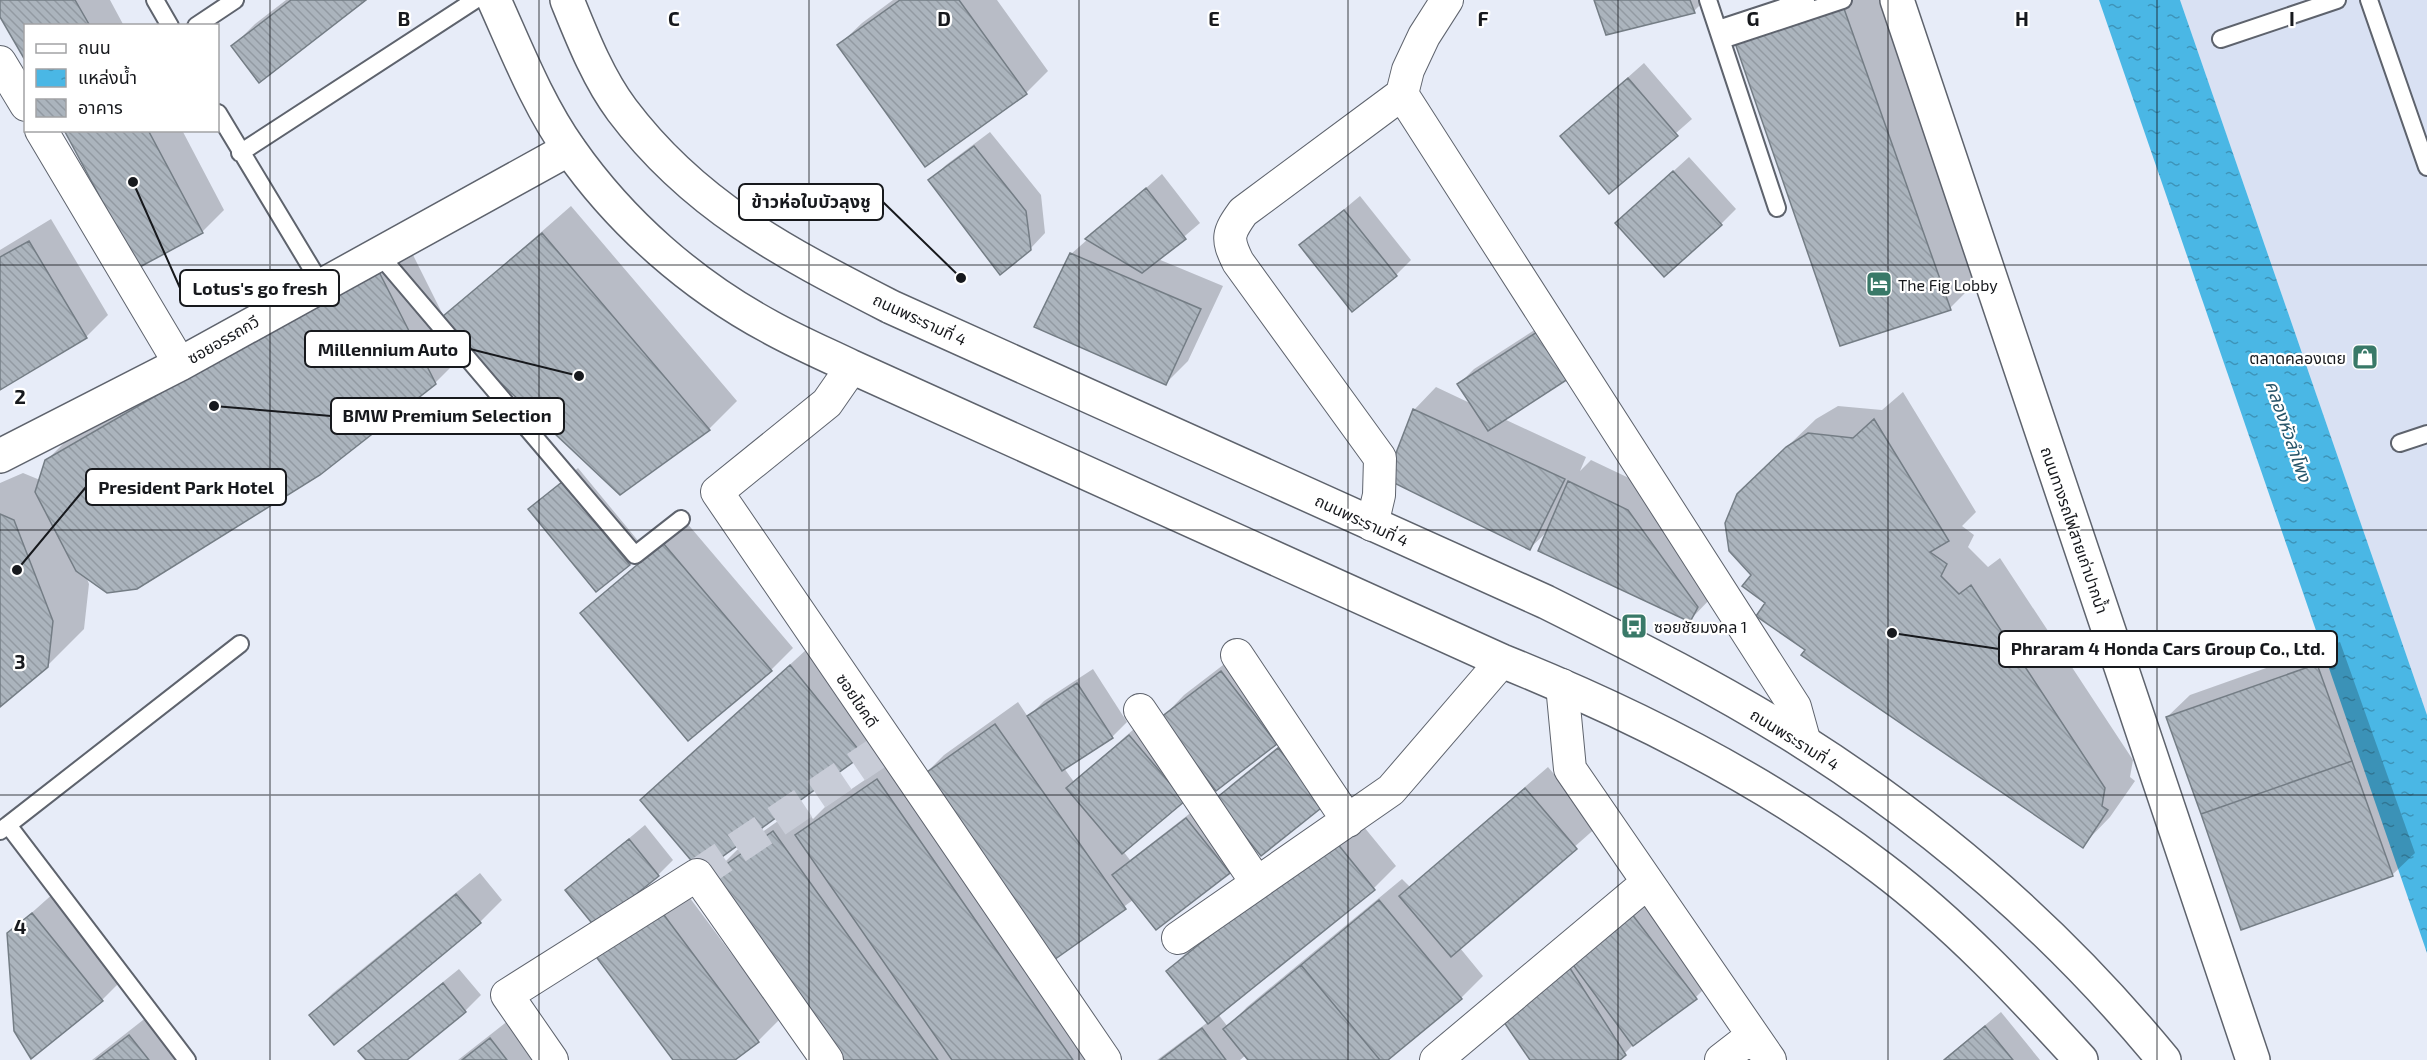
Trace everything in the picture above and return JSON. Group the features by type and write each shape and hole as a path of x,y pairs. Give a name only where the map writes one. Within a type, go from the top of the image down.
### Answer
{"main road":[{"path":"494,0 531,82 569,149 601,191 693,278 769,327 852,367 1502,661 1562,685 1737,775 1812,819 1882,868 1957,932 2082,1060"},
{"name":"ถนนพระรามที่ 4","path":"567,0 585,43 621,108 665,161 718,208 788,254 891,307 1577,618 1721,694 1805,743 1901,808 1998,887 2081,968 2164,1060"},
{"name":"ถนนทางรถไฟสายเก่าปากน้ำ","path":"1897,0 2253,1060"},
{"name":"ซอยอรรถกวี","path":"0,456 180,364 321,284 569,149"}],"street":[{"path":"1372,525 1379,495 1380,458 1238,262 1230,246 1229,231 1243,212 1402,94 1408,70 1424,36 1447,0"},
{"path":"0,62 24,102"},
{"path":"1402,94 1795,707 1805,743"},
{"path":"42,132 180,364"},
{"name":"ซอยโชคดี","path":"852,367 827,403 717,492 1104,1060"},
{"path":"1237,655 1348,820"},
{"path":"1178,938 1391,790 1502,661"},
{"path":"1562,685 1570,769 1761,1048 1722,1060"},
{"path":"1140,710 1257,883"},
{"path":"552,1060 507,995 697,875 827,1060"},
{"path":"1436,1060 1647,883"}],"lane":[{"path":"155,0 169,24"},
{"path":"199,24 235,0"},
{"path":"240,153 475,0"},
{"path":"1708,0 1777,208"},
{"path":"1720,34 1806,0"},
{"path":"1720,34 1843,0"},
{"path":"2221,39 2337,0"},
{"path":"2369,0 2427,167"},
{"path":"219,115 321,284"},
{"path":"378,253 634,555 681,519"},
{"path":"2400,444 2427,434"},
{"path":"187,1060 4,828 240,644"}],"shaded area":[{"name":"ตลาดคลองเตย","path":"2180,0 2427,0 2427,715"}],"water":[{"name":"คลองหัวลำโพง","path":"2099,0 2180,0 2427,715 2427,953"}],"building":[{"path":"0,0 75,0 89,24 24,24 24,59 0,17"},
{"path":"291,0 366,0 259,83 231,46"},
{"path":"900,0 959,0 1027,94 925,167 837,45"},
{"path":"1594,0 1690,0 1695,13 1606,35"},
{"path":"1842,3 1951,310 1840,346 1734,40"},
{"path":"1628,78 1678,136 1609,194 1560,136"},
{"path":"65,132 149,132 203,233 138,268"},
{"path":"974,146 1026,211 1031,250 1000,275 928,180"},
{"path":"1673,171 1722,225 1664,277 1615,223"},
{"path":"1146,188 1186,239 1142,273 1085,239"},
{"path":"1344,210 1397,276 1352,312 1299,245"},
{"path":"542,233 710,430 620,495 436,322"},
{"path":"29,241 87,338 0,390 0,257"},
{"path":"1070,253 1201,309 1166,385 1034,327"},
{"path":"377,268 436,384 320,475 137,589 107,593 76,571 35,492 45,460"},
{"path":"1537,332 1568,379 1488,431 1457,384"},
{"path":"1413,409 1565,479 1530,550 1386,479"},
{"path":"1874,419 1949,541 1930,552 1947,564 1941,576 1959,594 1971,585 2105,788 2102,806 2108,810 2083,848 1801,655 1805,650 1756,616 1765,603 1742,586 1751,575 1729,551 1725,523 1737,494 1786,447 1808,433 1853,438"},
{"path":"1568,481 1628,510 1698,607 1690,622 1538,551"},
{"path":"562,482 630,565 596,592 528,509"},
{"path":"0,514 14,520 53,621 48,667 0,707"},
{"path":"663,543 772,671 688,741 580,613"},
{"path":"2317,664 2352,761 2201,814 2166,717"},
{"path":"790,665 863,755 701,872 640,800"},
{"path":"1221,671 1277,744 1216,791 1160,718"},
{"path":"1077,683 1113,738 1062,771 1027,716"},
{"path":"995,724 1126,909 1051,962 920,777"},
{"path":"1129,735 1185,801 1122,854 1066,788"},
{"path":"1278,748 1325,805 1261,856 1215,799"},
{"path":"2352,761 2393,876 2241,930 2201,814"},
{"path":"877,779 1073,1060 952,1060 795,835"},
{"path":"1525,788 1577,849 1451,957 1399,896"},
{"path":"1186,818 1230,873 1156,930 1112,875"},
{"path":"773,831 938,1060 838,1060 707,878"},
{"path":"1332,837 1375,890 1208,1024 1166,971"},
{"path":"629,839 659,876 595,927 565,890"},
{"path":"456,894 481,923 334,1045 309,1015"},
{"path":"1379,900 1462,999 1388,1060 1380,1060 1301,965"},
{"path":"658,907 759,1042 735,1060 673,1060 594,954"},
{"path":"1628,909 1697,999 1633,1046 1568,958"},
{"path":"32,913 103,1001 31,1059 14,1031 7,933"},
{"path":"1564,959 1626,1055 1620,1060 1530,1060 1497,1012"},
{"path":"1301,965 1380,1060 1248,1060 1223,1029"},
{"path":"443,983 466,1012 407,1060 366,1060 358,1051"},
{"path":"1985,1026 2013,1060 1944,1060"},
{"path":"1202,1028 1226,1060 1160,1060"},
{"path":"129,1035 149,1060 96,1060"},
{"path":"490,1038 507,1060 462,1060"}],"tunnel":[{"path":"697,875 889,745"}],"place":[{"name":"Lotus's go fresh","path":"133,182"},
{"name":"ข้าวห่อใบบัวลุงชู","path":"961,278"},
{"name":"The Fig Lobby","path":"1879,284"},
{"name":"ตลาดคลองเตย","path":"2365,357"},
{"name":"Millennium Auto","path":"579,376"},
{"name":"BMW Premium Selection","path":"214,406"},
{"name":"President Park Hotel","path":"17,570"},
{"name":"ซอยชัยมงคล 1","path":"1634,626"},
{"name":"Phraram 4 Honda Cars Group Co., Ltd.","path":"1892,633"}]}
